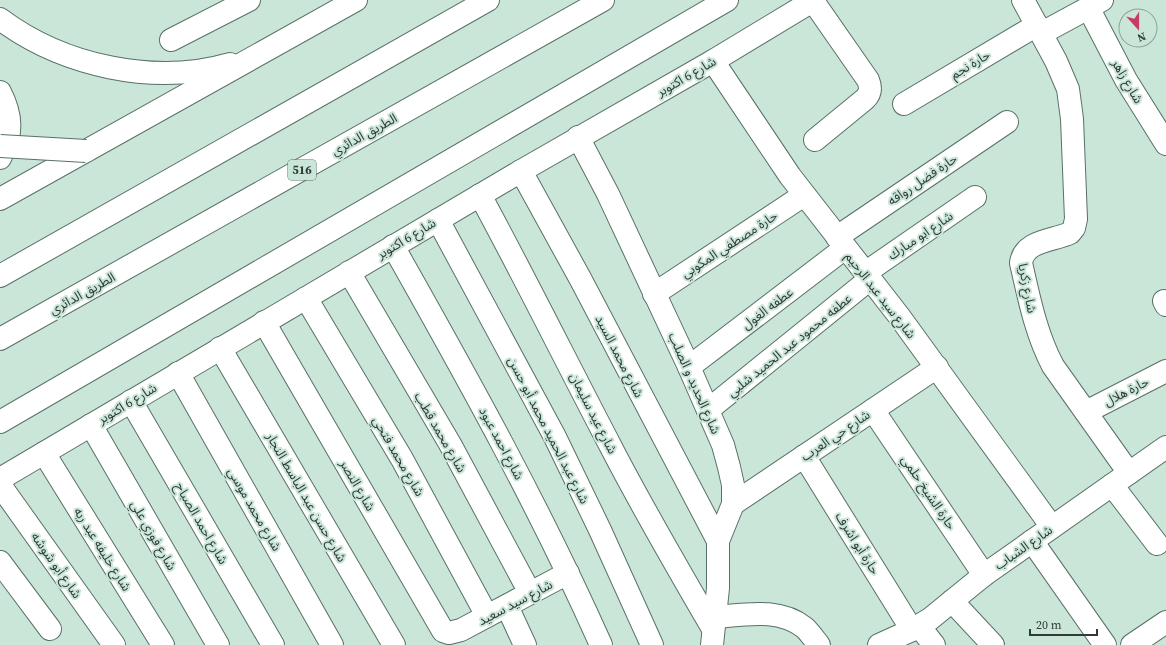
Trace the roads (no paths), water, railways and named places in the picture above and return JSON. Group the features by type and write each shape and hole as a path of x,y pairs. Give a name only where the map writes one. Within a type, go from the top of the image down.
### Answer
{"main road":[{"path":"171,40 249,0"},
{"path":"0,199 356,0"},
{"path":"0,276 488,0"},
{"name":"الطريق الدائري","path":"0,339 603,0"},
{"path":"0,422 727,0"},
{"path":"813,0 868,80 870,87 870,92 865,99 815,140"},
{"name":"شارع 6 اكتوبر","path":"0,479 131,400 178,374 578,137 713,61 813,0"},
{"name":"شارع زكريا","path":"1024,0 1063,75 1071,104 1076,219 1074,228 1070,233 1033,245 1026,250 1021,263 1034,317 1045,350 1053,366 1086,412 1120,479 1156,544"},
{"name":"حارة نجم","path":"904,104 1039,29 1096,4"},
{"name":"شارع زاهر","path":"1096,4 1090,11 1115,61 1164,135"},
{"path":"0,19 26,36 53,50 80,60 116,68 160,72 197,71 226,66 254,58"},
{"name":"شارع سيد عبد الرحيم","path":"713,61 804,195 937,367 1052,527"},
{"path":"0,92 9,113 11,129 7,144 0,158"},
{"name":"حارة فضل رواقه","path":"841,243 1007,122"},
{"name":"شارع الحديد و الصلب","path":"578,137 608,194 689,367 723,446 729,467 733,485 734,504 718,541 718,588 713,630"},
{"path":"0,146 86,151"},
{"name":"شارع محمد السيد","path":"521,171 581,280 718,541"},
{"name":"شارع عيد سليمان","path":"480,195 546,318 611,448 713,630"},
{"name":"حارة مصطفي المكوبي","path":"654,294 804,195"},
{"name":"شارع ابو مبارك","path":"867,276 975,197"},
{"name":"شارع عبد الحميد محمد أبو حسن","path":"438,220 554,437 600,530 652,645"},
{"name":"عطفه الغول","path":"689,367 841,243"},
{"name":"شارع احمد عبود","path":"393,246 475,391 537,508 601,645"},
{"name":"شارع محمد قطب","path":"349,272 450,444 530,593"},
{"name":"عطفه محمود عبد الحميد شلبي","path":"708,410 867,276"},
{"name":"شارع محمد فتحي","path":"306,298 402,459 487,616"},
{"name":"شارع النصر","path":"264,322 443,631 464,637"},
{"name":"شارع حسن عبد الباسط النجار","path":"220,348 394,645"},
{"name":"شارع حي العرب","path":"734,504 937,367"},
{"name":"حارة هلال","path":"1086,412 1166,371"},
{"name":"شارع محمد موسي","path":"178,374 332,645"},
{"name":"شارع احمد الصباح","path":"131,400 273,645"},
{"name":"حارة الشيخ حلمي","path":"873,410 984,575"},
{"name":"شارع فوزي علي","path":"91,425 218,645"},
{"name":"شارع الشباب","path":"889,643 916,628 984,575 1166,447"},
{"name":"شارع خليفه عبد ربه","path":"44,453 163,645"},
{"name":"حارة أبو اشرف","path":"804,456 916,628 934,645"},
{"name":"شارع أبو شوشه","path":"0,485 114,645"},
{"path":"1032,541 1105,645"},
{"path":"0,562 50,629"},
{"name":"شارع سيد سعيد","path":"464,637 487,616 568,573"},
{"path":"952,601 993,645"},
{"path":"507,606 525,645"},
{"path":"713,630 763,614 778,615 792,620 805,629 819,645"},
{"path":"1132,645 1166,622"}]}
